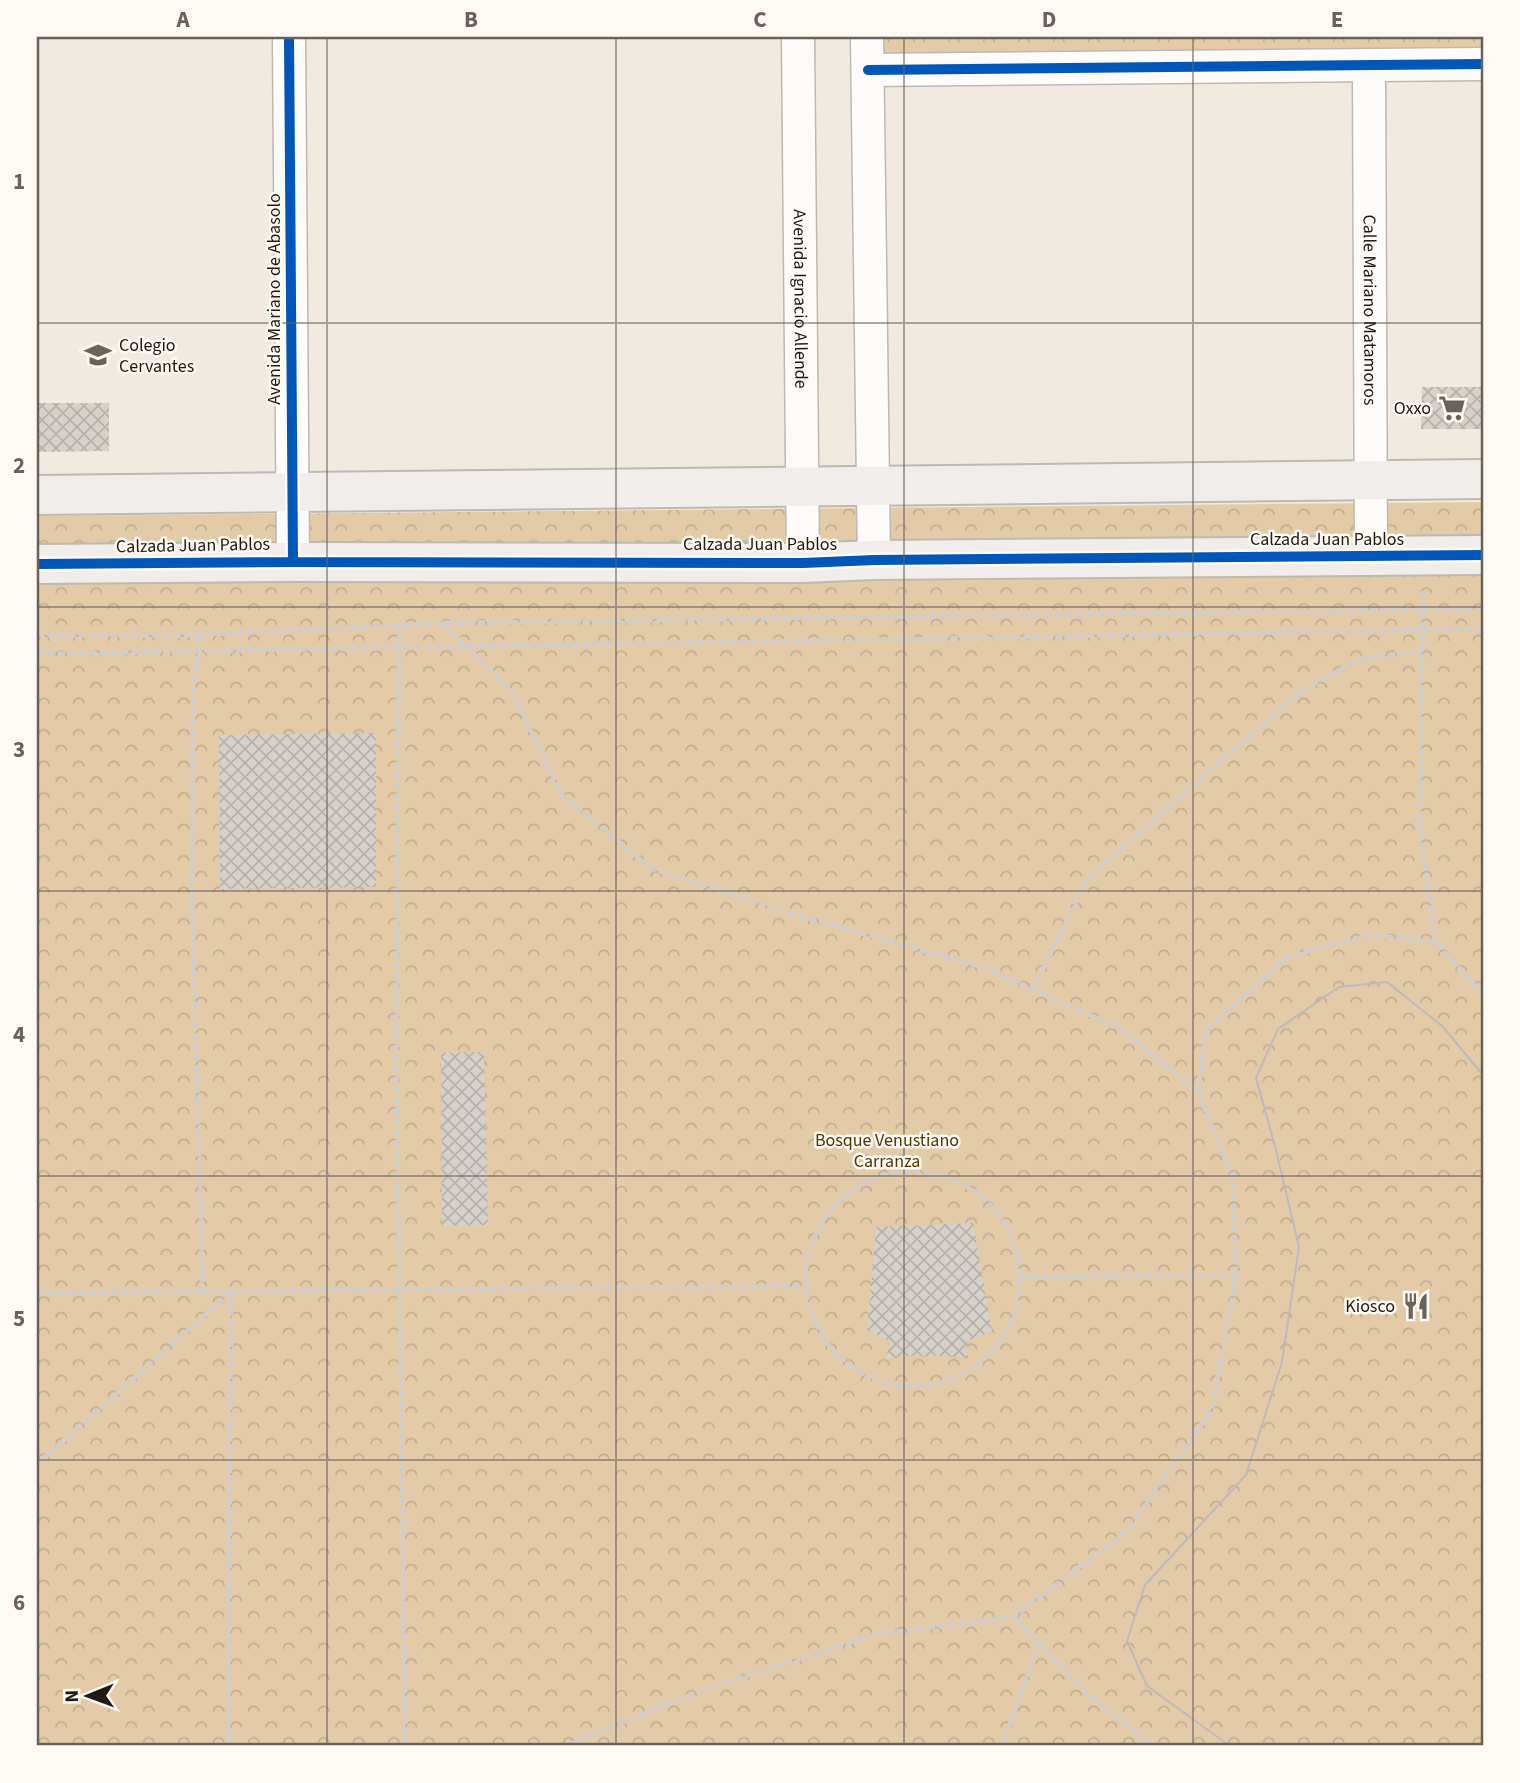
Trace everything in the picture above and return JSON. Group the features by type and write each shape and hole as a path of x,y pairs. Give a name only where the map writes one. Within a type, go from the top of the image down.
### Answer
{"street":[{"name":"Avenida Mariano de Abasolo","path":"289,37 293,562"},
{"name":"Avenida Ignacio Allende","path":"798,37 803,563"},
{"path":"867,37 874,560"},
{"path":"868,70 1483,64"},
{"name":"Calle Mariano Matamoros","path":"1369,65 1371,556"},
{"path":"37,495 1483,479"},
{"name":"Calzada Juan Pablos","path":"37,564 803,563 874,560 1483,555"}],"path":[{"path":"1425,556 1420,827 1436,942 1483,995"},
{"path":"37,635 200,635 443,623 1483,609"},
{"path":"443,623 511,691 564,798 653,869 792,914 985,968 1121,1028 1198,1092 1233,1179 1236,1275 1212,1409 1127,1531 1013,1617 877,1634 708,1688 577,1740 571,1746"},
{"path":"399,625 396,1054 406,1746"},
{"path":"37,654 1483,629"},
{"path":"200,635 193,692 192,897 203,1291"},
{"path":"1033,990 1085,882 1185,792 1301,691 1359,660 1423,650"},
{"path":"1198,1092 1206,1030 1287,957 1370,935 1436,942"},
{"path":"897,1172 931,1172 960,1182 978,1193 992,1206 1007,1227 1016,1251 1020,1277 1015,1313 999,1343 968,1371 950,1380 932,1384 897,1385 862,1373 833,1351 817,1326 806,1286 807,1262 822,1221 840,1200 868,1181 897,1172"},
{"path":"1020,1277 1236,1275"},
{"path":"37,1293 806,1286"},
{"path":"37,1464 231,1291"},
{"path":"229,1746 231,1291"},
{"path":"1013,1617 1084,1691 1153,1746"},
{"path":"1002,1746 1039,1644"}],"green space":[{"path":"874,37 1483,37 1483,59 874,66"},
{"path":"1483,502 1483,545 37,558 37,516"},
{"name":"Bosque Venustiano Carranza","path":"1483,549 1483,1746 37,1746 37,564"}],"building":[{"name":"Oxxo","path":"1422,387 1483,387 1483,429 1421,429"},
{"path":"37,403 109,403 109,451 37,452"},
{"path":"376,733 376,887 220,889 219,735"},
{"path":"484,1052 488,1225 442,1226 441,1053"},
{"path":"973,1223 992,1331 967,1341 968,1358 919,1355 885,1359 891,1342 867,1330 876,1227"}],"tram line":[{"path":"1230,1746 1147,1686 1127,1641 1145,1585 1246,1475 1282,1362 1299,1247 1256,1078 1278,1029 1339,987 1387,982 1442,1026 1483,1075"}],"cycle path":[{"path":"289,37 293,562"},
{"path":"868,70 1483,64"},
{"path":"37,564 803,563 874,560 1483,555"}],"place":[{"name":"Colegio Cervantes","path":"98,355"},
{"name":"Oxxo","path":"1452,408"},
{"name":"Kiosco","path":"1416,1306"}]}
